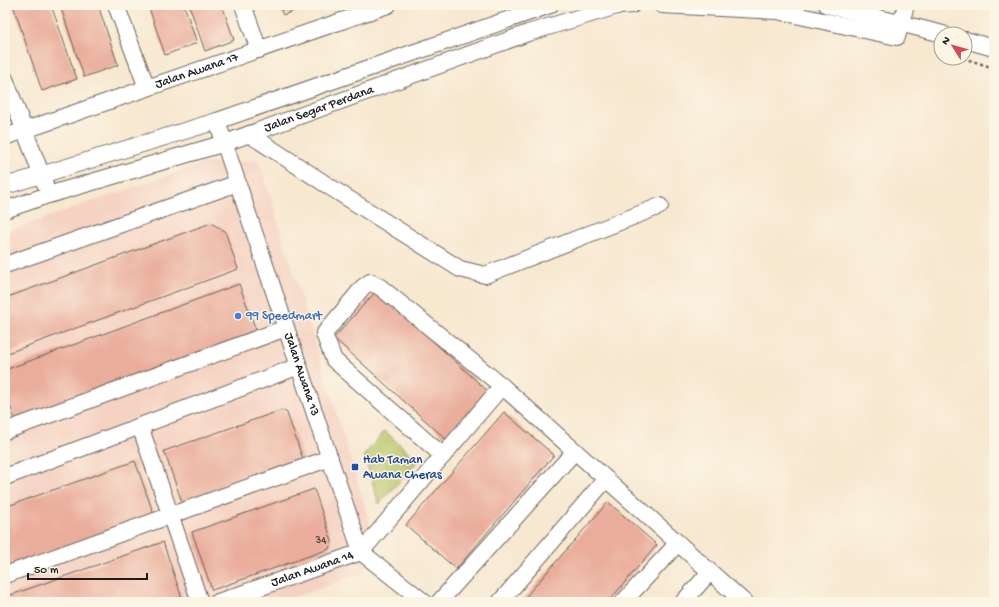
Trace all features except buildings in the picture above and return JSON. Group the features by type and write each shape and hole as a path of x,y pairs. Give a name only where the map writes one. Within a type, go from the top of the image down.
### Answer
{"street":[{"path":"116,5 147,88"},
{"path":"243,5 259,50"},
{"name":"Jalan Segar Perdana","path":"5,186 217,120 517,11 550,5"},
{"name":"Jalan Segar Perdana","path":"5,210 48,195 225,143 528,33 617,6 632,5"},
{"path":"662,5 868,17"},
{"path":"827,5 868,17 899,30 933,33"},
{"path":"899,30 906,5"},
{"name":"Jalan Awana 17","path":"5,137 259,50 380,6"},
{"path":"517,11 528,33"},
{"path":"973,42 994,48"},
{"path":"5,80 42,175 48,195"},
{"name":"Jalan Awana 13","path":"217,120 361,552"},
{"path":"249,134 460,269 485,275 660,206"},
{"path":"5,265 238,182"},
{"path":"443,456 334,360 324,334 363,287 370,282 380,287 502,386 744,602"},
{"path":"6,427 286,328"},
{"path":"5,477 299,366"},
{"path":"424,602 361,552 502,386"},
{"path":"140,426 200,602"},
{"path":"439,602 574,451"},
{"path":"5,575 330,458"},
{"path":"500,602 606,479"},
{"path":"623,602 678,543"},
{"name":"Jalan Awana 14","path":"218,602 361,552"},
{"path":"683,602 710,572"}],"path":[{"path":"973,61 994,68"}],"shaded area":[{"path":"259,160 372,529 363,573 280,602 5,602 5,232 201,164"}],"green space":[{"path":"385,431 418,461 379,504 364,455"}],"place":[{"name":"99 Speedmart","path":"238,316"},
{"name":"Hab Taman Awana Cheras","path":"355,467"}]}
